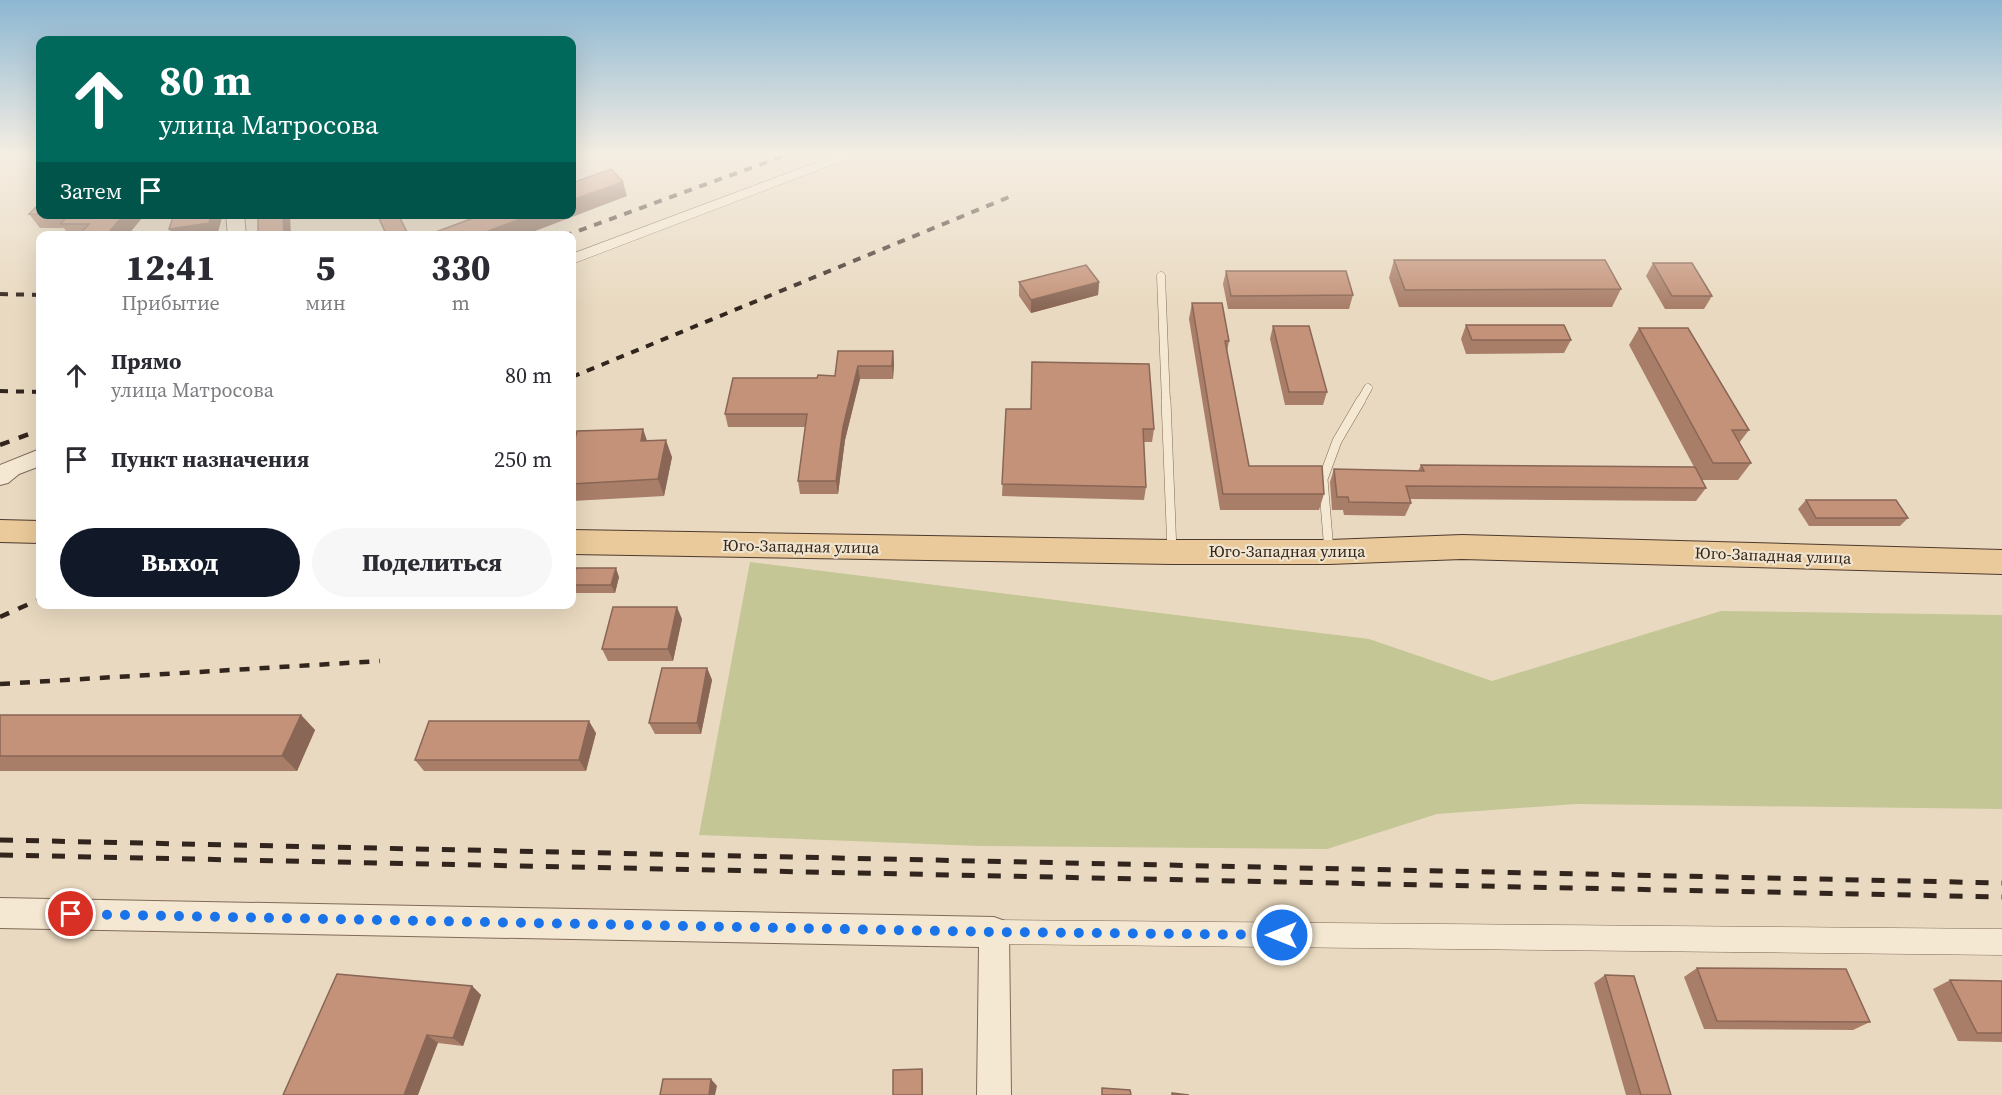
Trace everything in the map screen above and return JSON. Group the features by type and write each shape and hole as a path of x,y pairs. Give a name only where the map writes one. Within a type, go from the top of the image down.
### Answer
{"main road":[{"path":"0,531 36,532"},
{"name":"Юго-Западная улица","path":"576,542 1172,552 1329,552 1462,547 2002,561"}],"street":[{"path":"576,258 716,205"},
{"path":"4,472 36,459"},
{"path":"0,913 994,932 2002,942"},
{"path":"994,932 994,1095"}],"lane":[{"path":"1161,276 1172,552"},
{"path":"1329,552 1323,479 1337,441 1368,388"}],"green space":[{"path":"750,562 1369,639 1492,681 1721,611 2002,615 2002,809 1576,804 1437,814 1327,849 979,846 699,835"}],"building":[{"path":"36,207 36,214 29,214"},
{"path":"65,219 120,219 110,231 83,231 89,224 60,224"},
{"path":"172,219 210,219 209,223 169,229"},
{"path":"258,219 283,219 284,231 258,231"},
{"path":"379,219 400,219 406,231 385,231"},
{"path":"471,219 520,219 488,231 438,231"},
{"path":"1394,260 1605,260 1621,289 1405,290"},
{"path":"1653,263 1692,263 1712,296 1672,296"},
{"path":"1086,265 1099,282 1031,300 1019,282"},
{"path":"1226,271 1346,271 1353,295 1231,296"},
{"path":"1192,303 1222,303 1229,341 1225,341 1249,466 1322,466 1324,494 1223,494"},
{"path":"1466,325 1564,325 1571,340 1472,340"},
{"path":"1273,326 1309,326 1327,392 1289,392"},
{"path":"1639,328 1688,328 1749,430 1732,430 1751,463 1713,463"},
{"path":"838,351 893,351 892,366 858,366 843,427 836,481 798,481 807,414 725,414 733,378 835,376"},
{"path":"1032,362 1149,364 1154,429 1143,429 1146,487 1002,484 1006,409 1031,409"},
{"path":"643,429 641,441 666,440 658,479 576,484 577,431"},
{"path":"1421,465 1695,467 1706,488 1406,486 1411,503 1349,502 1348,497 1337,497 1334,469 1424,471"},
{"path":"1806,500 1896,500 1908,518 1816,518"},
{"path":"576,568 616,568 611,585 576,585"},
{"path":"613,607 677,607 668,649 602,649"},
{"path":"662,668 707,668 697,723 649,723"},
{"path":"0,715 301,715 282,756 0,756"},
{"path":"429,721 589,721 579,760 415,760"},
{"path":"1697,968 1846,969 1870,1022 1717,1021"},
{"path":"337,974 472,986 453,1038 427,1035 404,1095 283,1095"},
{"path":"1605,975 1634,976 1671,1095 1641,1095"},
{"path":"1950,980 2002,981 2002,1033 1977,1033"},
{"path":"922,1069 922,1095 893,1095 893,1070"},
{"path":"663,1079 711,1079 709,1095 660,1095"},
{"path":"1102,1088 1130,1090 1131,1095 1102,1095"}],"railway":[{"path":"576,232 649,205"},
{"path":"576,375 989,205"},
{"path":"0,294 36,295"},
{"path":"0,391 36,392"},
{"path":"0,445 36,432"},
{"path":"0,617 36,601"},
{"path":"0,684 380,661"},
{"path":"0,840 2002,883"},
{"path":"0,855 2002,897"}],"route":[{"path":"71,914 994,932 1282,935"}]}
